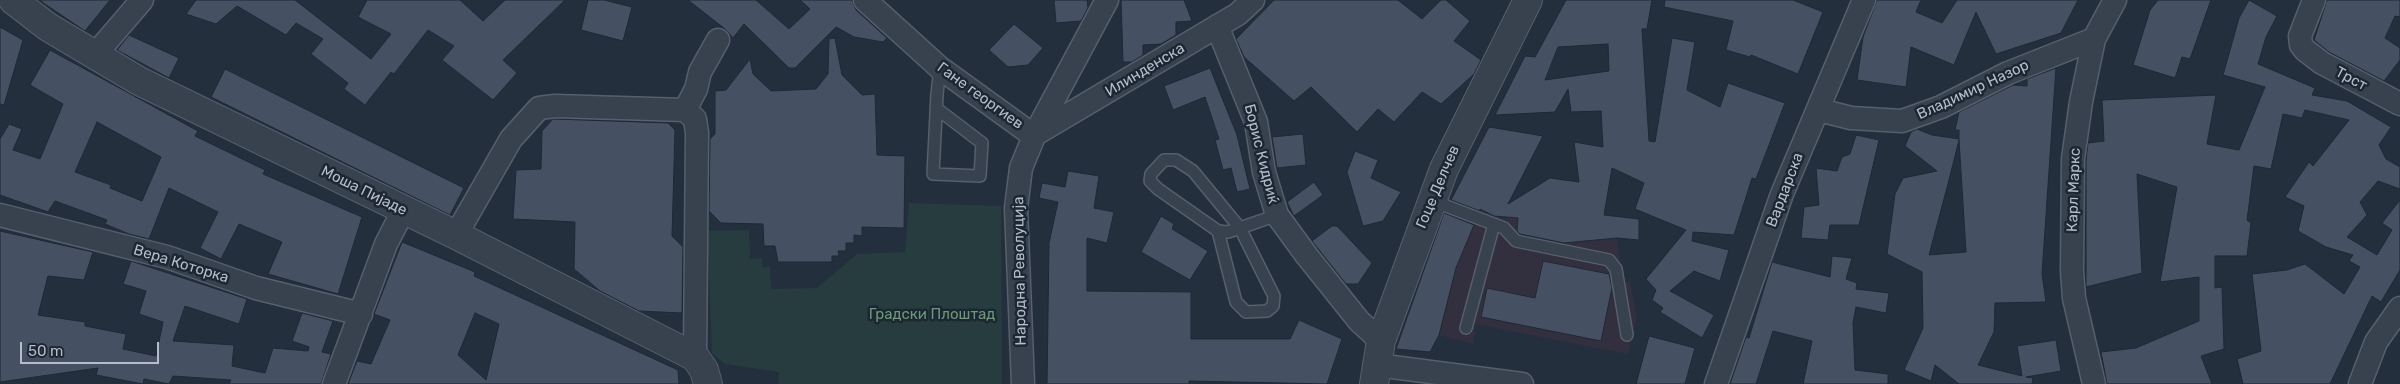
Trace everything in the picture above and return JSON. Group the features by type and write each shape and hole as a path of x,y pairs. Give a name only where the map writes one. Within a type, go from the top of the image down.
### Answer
{"street":[{"name":"Моша Пијаде","path":"12,0 48,27 139,81 456,236 695,357"},
{"path":"94,56 142,0"},
{"name":"Гане георгиев","path":"865,0 933,62 1034,136"},
{"name":"Народна Револуција","path":"1023,384 1016,208 1021,168 1034,136 1107,0"},
{"name":"Илинденска","path":"1034,136 1067,114 1098,98 1238,14 1253,0"},
{"name":"Гоце Делчев","path":"1377,363 1431,200 1444,169 1528,0"},
{"name":"Вардарска","path":"1716,384 1782,194 1864,0"},
{"name":"Карл Маркс","path":"2094,384 2080,328 2072,271 2073,159 2081,102 2094,39 2115,0"},
{"name":"Трст","path":"2314,0 2300,36 2300,45 2322,63 2400,104"},
{"name":"Борис Кидриќ","path":"1217,26 1236,66 1256,122 1264,172 1277,215 1353,314 1377,363"},
{"name":"Владимир Назор","path":"1819,110 1851,118 1902,121 1941,107 2008,73 2094,39"},
{"path":"685,110 696,89 700,72 718,40"},
{"path":"1064,79 1098,98"},
{"path":"456,236 511,139 539,108 555,106 685,110 694,119 697,133 695,357 704,370 708,384"},
{"path":"334,384 386,244 403,211"},
{"name":"Вера Которка","path":"0,215 167,257 256,288 361,314"},
{"path":"2360,384 2376,342 2400,308"},
{"path":"1377,363 1522,384"}],"lane":[{"path":"933,62 936,108 933,174 980,176 982,143 936,108"},
{"path":"1218,231 1236,302 1246,312 1267,311 1273,306 1274,296 1240,228 1193,170 1176,160 1164,160 1151,174 1150,181 1158,189 1218,231 1228,232 1240,228 1277,215"},
{"path":"1431,200 1504,228 1516,241 1610,260 1616,269 1627,335"},
{"path":"1466,328 1494,224"}],"shaded area":[{"path":"1452,198 1499,217 1518,218 1517,236 1571,243 1617,238 1623,281 1630,282 1637,317 1628,354 1476,324 1473,344 1439,335 1456,268 1475,223 1445,211"}],"green space":[{"name":"Градски Плоштад","path":"909,203 1001,206 1002,384 778,384 779,372 725,364 712,353 707,231 749,230 750,259 762,258 762,267 770,267 771,289 817,288 857,254 905,252"}],"building":[{"path":"39,0 110,0 85,31"},
{"path":"196,0 295,0 371,59 391,34 358,17 367,0 460,0 483,21 505,0 565,0 503,60 517,73 493,100 442,60 454,46 428,30 394,74 391,72 365,105 344,89 348,83 311,54 323,39 296,23 286,35 237,6 216,24 186,14"},
{"path":"588,0 604,0 632,7 623,41 581,30"},
{"path":"688,0 756,0 789,29 810,9 800,0 852,0 856,10 887,38 883,42 854,37 836,27 795,68 789,68 744,24 733,38 725,29"},
{"path":"1054,0 1087,0 1088,8 1081,21 1056,23"},
{"path":"1121,0 1184,0 1192,21 1176,22 1176,35 1161,44 1143,45 1143,55 1132,62 1123,62"},
{"path":"1274,0 1398,0 1422,19 1441,0 1446,0 1470,21 1454,41 1481,60 1474,74 1441,104 1422,92 1394,122 1378,109 1357,132 1311,87 1294,101 1244,57 1236,39"},
{"path":"1566,0 1652,0 1647,29 1642,29 1649,141 1655,142 1672,38 1695,42 1687,90 1720,107 1728,83 1785,103 1756,179 1752,178 1734,235 1693,232 1692,241 1729,250 1720,281 1694,271 1670,291 1714,315 1702,338 1660,312 1663,308 1652,300 1656,290 1646,279 1686,230 1635,209 1644,183 1612,168 1604,215 1639,219 1639,240 1617,238 1564,243 1520,234 1517,231 1518,218 1494,216 1480,209 1480,211 1451,200 1489,127 1543,136 1508,204 1550,178 1579,182 1574,142 1603,147 1601,111 1571,112 1568,89 1555,112 1495,115 1525,56 1535,57","holes":["1608,44 1609,71 1545,80 1558,47"]},
{"path":"1665,0 1793,0 1823,12 1798,74 1751,55 1750,57 1726,50 1733,21 1664,7"},
{"path":"1877,0 1921,0 1916,12 1942,23 1957,0 2078,0 2061,33 1996,54 1976,12 1954,65 1911,47 1906,87 1857,80 1863,37"},
{"path":"2158,0 2211,0 2190,59 2182,57 2175,78 2133,65 2150,10"},
{"path":"2249,0 2277,16 2266,37 2258,64 2315,88 2312,95 2347,101 2391,127 2379,145 2386,159 2400,167 2400,189 2378,181 2360,202 2367,215 2347,237 2377,255 2392,230 2382,223 2400,200 2400,270 2381,302 2372,296 2330,384 2243,384 2237,359 2261,351 2252,274 2287,270 2305,264 2344,294 2360,267 2349,261 2353,255 2326,247 2298,231 2304,206 2285,197 2309,162 2313,166 2349,120 2305,110 2302,118 2283,114 2271,169 2254,166 2247,220 2251,223 2247,256 2215,256 2215,288 2222,287 2224,349 2201,356 2212,384 2107,384 2101,352 2136,348 2199,321 2199,277 2160,282 2177,187 2137,174 2142,273 2086,287 2086,160 2088,143 2104,141 2102,100 2216,95 2207,144 2239,150 2265,87 2223,75 2239,18"},
{"path":"2327,0 2400,0 2400,17 2395,16 2385,38 2400,48 2400,60 2384,81 2329,52 2314,40"},
{"path":"1014,24 1043,48 1028,65 1008,67 989,50"},
{"path":"0,27 23,40 4,105 0,104"},
{"path":"129,35 179,58 169,78 117,50"},
{"path":"835,38 842,75 862,95 875,94 877,155 905,156 904,228 862,227 862,236 854,235 854,243 846,243 846,251 838,251 839,256 832,256 832,262 778,262 775,246 764,246 763,224 721,223 709,211 710,139 715,134 715,91 726,90 750,59 753,74 771,91 816,89 828,74 829,39"},
{"path":"50,50 198,131 195,136 265,170 263,174 362,217 338,294 268,274 282,242 239,224 221,259 200,248 218,212 169,188 149,239 129,234 105,224 107,220 55,201 48,212 0,195 0,139 9,124 22,129 13,150 40,159 63,104 30,85","holes":["97,122 161,157 142,201 110,188 111,185 75,172"]},
{"path":"1210,68 1237,135 1250,189 1237,192 1231,168 1223,170 1215,140 1219,139 1205,97 1173,110 1164,86"},
{"path":"2056,68 2042,274 2046,302 1995,303 1994,332 1978,365 2022,376 2017,346 2056,340 2061,371 2026,377 2033,378 2032,384 1959,384 1935,365 1931,381 1904,370 1923,328 1922,272 1887,254 1895,194 1903,178 1937,171 1905,146 1911,132 1917,129 1932,135 1959,139 1959,130 1955,130 1959,112 2013,85 2027,86 2027,79","holes":["1959,140 1966,252 1929,255"]},
{"path":"225,69 464,188 450,215 211,97"},
{"path":"553,119 668,123 675,130 672,236 683,247 682,313 639,311 600,291 574,269 575,222 513,219 516,170 541,169 542,131"},
{"path":"1303,134 1306,165 1277,168 1272,137"},
{"path":"1856,135 1879,140 1859,225 1830,225 1828,240 1801,238 1804,207 1819,205 1816,168 1837,171 1842,157 1850,154"},
{"path":"1355,151 1378,160 1371,178 1401,192 1383,221 1363,226 1347,172"},
{"path":"1068,171 1099,176 1094,208 1114,212 1107,243 1087,238 1087,291 1191,292 1191,339 1290,339 1299,320 1342,339 1327,384 1189,381 1189,384 1047,384 1049,243 1058,202 1039,198 1042,183 1065,187"},
{"path":"1314,182 1323,195 1294,216 1287,202"},
{"path":"1444,213 1474,225 1456,268 1439,335 1430,352 1396,349"},
{"path":"1161,216 1174,224 1172,229 1208,251 1190,280 1141,252"},
{"path":"1332,226 1337,226 1372,263 1358,284 1346,284 1312,241"},
{"path":"0,231 93,252 84,280 48,276 38,315 85,322 85,326 126,334 123,349 156,356 163,322 139,314 146,291 123,284 131,261 247,299 239,324 185,306 173,341 234,345 232,366 265,373 273,348 308,351 309,347 292,341 302,313 333,321 322,352 331,354 321,384 229,384 231,380 173,376 169,384 144,379 143,384 96,375 98,368 0,382"},
{"path":"402,242 475,272 474,276 678,370 679,384 348,384 357,361 371,364 390,320 374,314","holes":["475,313 499,324 486,380 458,355"]},
{"path":"1832,256 1852,258 1846,279 1857,283 1856,289 1889,293 1886,313 1856,307 1853,323 1855,370 1888,374 1888,384 1803,384 1812,341 1773,331 1756,384 1730,384 1746,337 1749,338 1772,262 1830,277"},
{"path":"1543,261 1609,274 1612,288 1601,341 1481,317 1487,288 1535,298"},
{"path":"1649,336 1695,348 1685,384 1636,384"}]}
